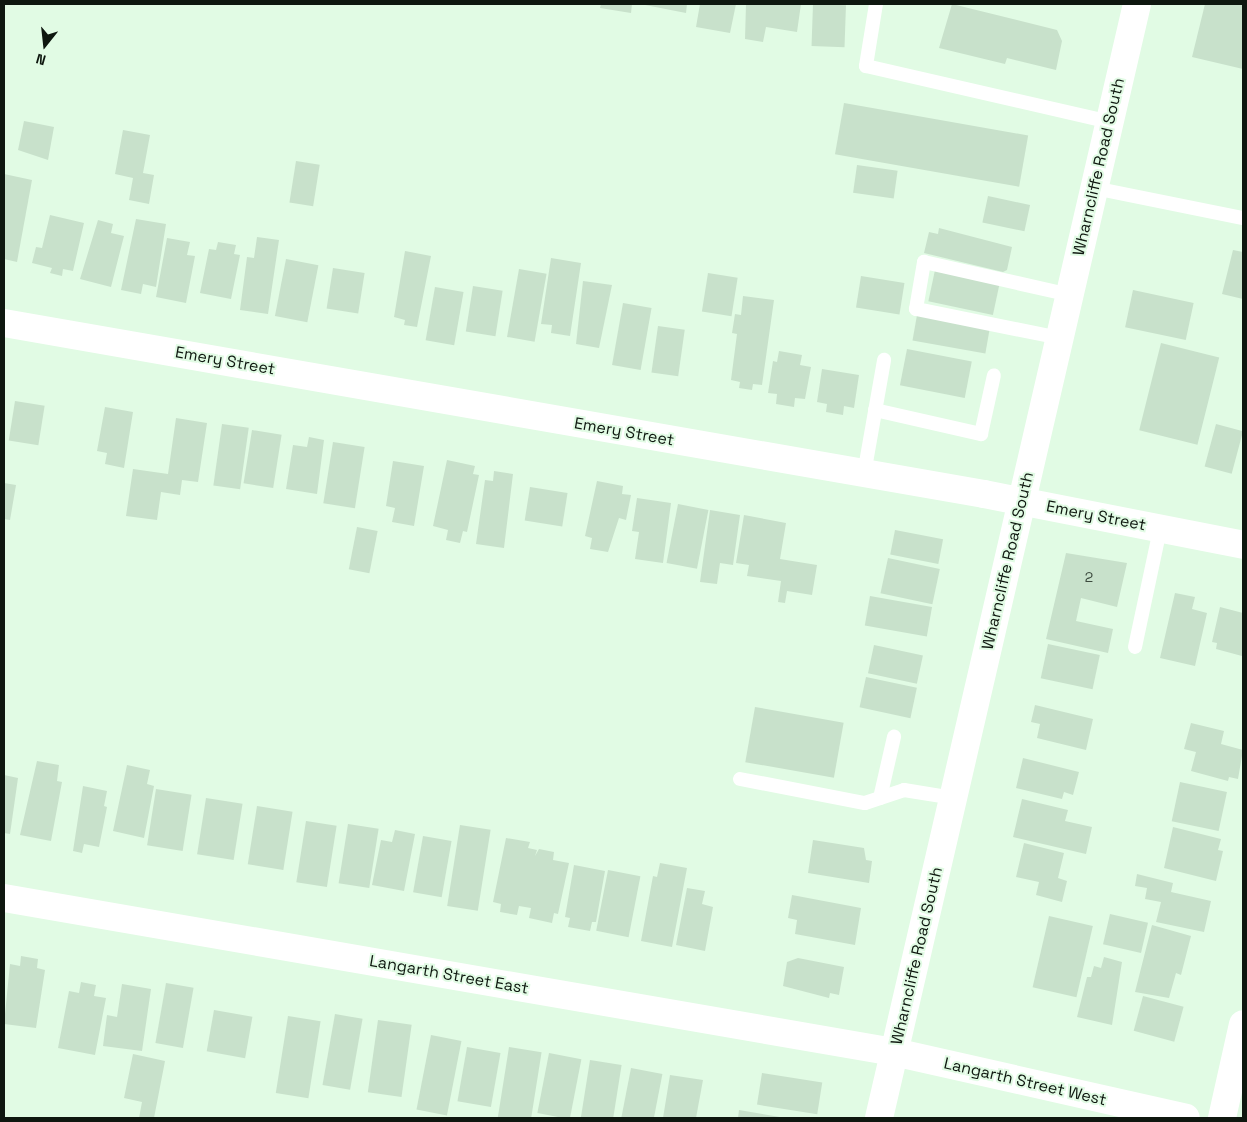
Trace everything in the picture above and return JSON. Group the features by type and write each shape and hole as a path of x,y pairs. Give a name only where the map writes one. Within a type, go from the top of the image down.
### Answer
{"street":[{"name":"Wharncliffe Road South","path":"879,1118 1137,4"},
{"name":"Emery Street","path":"4,323 1023,501 1243,546"},
{"name":"Langarth Street East","path":"4,898 894,1052"},
{"path":"1222,1118 1243,1024"},
{"name":"Langarth Street West","path":"894,1052 1186,1118"}],"lane":[{"path":"876,4 866,66 1110,122"},
{"path":"1094,188 1243,218"},
{"path":"1060,338 916,309 924,262 1070,295"},
{"path":"864,474 884,360"},
{"path":"875,410 981,434 994,375"},
{"path":"1135,647 1160,529"},
{"path":"880,798 894,737"},
{"path":"740,779 865,803 904,790 954,798"}],"building":[{"path":"601,4 632,4 631,13 600,8"},
{"path":"640,4 687,4 686,13"},
{"path":"700,4 736,4 730,33 696,27"},
{"path":"746,4 801,4 797,32 766,27 763,42 745,39"},
{"path":"813,4 846,5 845,47 812,46"},
{"path":"952,4 1057,30 1062,41 1056,70 1007,58 1005,64 939,48"},
{"path":"1205,4 1243,4 1243,69 1192,57"},
{"path":"844,103 1028,135 1019,187 835,154"},
{"path":"24,121 54,127 48,160 18,150"},
{"path":"123,130 150,135 143,173 154,175 149,204 129,200 133,178 115,174"},
{"path":"296,161 320,165 313,206 289,202"},
{"path":"857,165 898,171 894,198 853,193"},
{"path":"4,174 32,180 17,262 4,259"},
{"path":"988,196 1030,205 1024,231 982,222"},
{"path":"50,215 84,223 73,271 63,269 62,276 50,273 52,268 32,263 36,247 42,248"},
{"path":"136,219 166,224 156,287 143,284 141,294 121,290"},
{"path":"98,220 113,224 111,233 124,236 111,287 80,279"},
{"path":"939,228 1012,247 1007,270 1003,272 924,253 929,232 938,234"},
{"path":"257,237 279,240 268,314 240,310 247,257 254,258"},
{"path":"167,238 190,242 187,255 195,256 186,303 156,297"},
{"path":"218,242 236,245 234,254 240,255 231,299 200,293 209,249 216,250"},
{"path":"1233,250 1243,252 1243,299 1222,294"},
{"path":"405,251 431,256 417,327 404,325 405,320 394,317"},
{"path":"551,258 581,263 570,336 551,333 552,325 541,324"},
{"path":"286,259 318,265 307,322 275,316"},
{"path":"333,268 365,273 358,314 327,308"},
{"path":"519,269 547,274 535,342 507,337"},
{"path":"935,270 1000,284 993,315 928,301"},
{"path":"708,273 738,278 732,316 702,312"},
{"path":"861,276 904,283 899,314 856,308"},
{"path":"583,281 612,285 599,348 576,344"},
{"path":"473,286 503,291 495,336 466,331"},
{"path":"435,287 464,292 454,345 426,340"},
{"path":"1133,290 1194,303 1186,340 1125,327"},
{"path":"743,296 774,300 762,385 753,384 752,390 739,388 740,382 731,380 737,334 732,333 735,314 741,315"},
{"path":"623,303 652,308 641,370 612,365"},
{"path":"917,315 990,328 985,353 912,341"},
{"path":"658,326 685,330 678,376 651,373"},
{"path":"1161,343 1219,358 1197,445 1139,430"},
{"path":"907,349 972,362 965,398 900,385"},
{"path":"779,351 802,355 800,365 811,367 805,399 795,398 794,407 776,404 777,394 768,393 773,361 777,362"},
{"path":"822,369 859,375 854,408 844,406 843,415 826,412 827,404 817,402"},
{"path":"15,401 45,406 38,445 9,441"},
{"path":"105,407 133,412 124,468 105,464 107,453 97,451"},
{"path":"176,418 207,423 198,482 182,480 180,495 161,492 157,520 126,516 133,469 168,474"},
{"path":"222,424 249,428 240,489 213,485"},
{"path":"1216,424 1243,431 1232,474 1205,467"},
{"path":"252,430 282,435 273,488 244,483"},
{"path":"309,437 324,440 317,494 286,489 293,445 307,447"},
{"path":"333,442 365,447 355,508 323,503"},
{"path":"447,460 475,466 473,474 479,475 467,532 463,531 460,543 446,540 448,530 433,526"},
{"path":"393,461 424,466 414,526 392,522 395,508 386,506"},
{"path":"494,471 513,474 504,548 476,544 485,480 493,481"},
{"path":"597,481 623,486 622,494 631,495 626,520 619,518 608,552 590,549 592,538 585,536"},
{"path":"4,483 16,485 10,520 4,519"},
{"path":"530,487 568,493 562,527 525,521"},
{"path":"637,498 671,503 663,563 635,559 639,532 632,531"},
{"path":"678,504 708,510 697,569 667,563"},
{"path":"710,510 740,515 733,565 720,563 717,584 700,582"},
{"path":"744,515 786,523 780,559 817,565 812,595 787,591 785,603 778,602 781,581 747,576 749,565 736,563"},
{"path":"357,527 378,531 369,573 349,569"},
{"path":"895,530 943,539 938,564 890,555"},
{"path":"1066,553 1127,563 1117,607 1081,598 1076,621 1113,629 1108,653 1046,639"},
{"path":"888,558 940,569 932,604 881,593"},
{"path":"1175,593 1195,597 1192,609 1207,613 1195,666 1160,658"},
{"path":"870,596 932,607 927,636 865,626"},
{"path":"1220,607 1243,613 1242,656 1216,649 1217,643 1212,642"},
{"path":"1048,644 1100,655 1093,689 1041,678"},
{"path":"874,645 923,655 917,684 868,673"},
{"path":"866,677 917,688 910,718 860,707"},
{"path":"1035,705 1093,719 1086,750 1037,738 1040,724 1031,722"},
{"path":"755,707 844,723 834,778 745,762"},
{"path":"1191,723 1224,731 1221,744 1243,750 1238,779 1229,777 1228,781 1191,771 1196,752 1184,749"},
{"path":"1023,758 1079,772 1073,795 1064,792 1062,799 1016,788"},
{"path":"37,761 59,765 57,781 62,782 51,841 20,835"},
{"path":"127,765 150,770 147,784 154,786 144,838 113,831"},
{"path":"4,775 18,778 10,834 4,833"},
{"path":"1180,782 1227,792 1219,831 1172,821"},
{"path":"83,786 107,791 104,806 107,807 99,847 84,844 82,853 73,851"},
{"path":"156,789 192,795 183,851 147,845"},
{"path":"206,798 243,804 234,860 197,854"},
{"path":"1022,799 1068,810 1065,821 1092,827 1086,854 1013,837"},
{"path":"257,806 293,812 283,870 248,864"},
{"path":"306,821 337,826 327,887 296,882"},
{"path":"348,824 379,829 369,888 339,883"},
{"path":"460,825 491,830 478,911 447,906"},
{"path":"1173,827 1221,839 1218,850 1223,851 1216,881 1164,868"},
{"path":"395,830 415,834 404,891 372,885 381,840 392,842"},
{"path":"423,836 452,841 442,897 413,892"},
{"path":"506,838 530,842 528,848 537,850 535,856 539,849 554,852 553,860 569,863 558,914 554,913 552,923 529,918 531,908 519,906 517,915 500,912 501,904 493,902"},
{"path":"813,840 864,848 866,860 872,861 869,883 808,873"},
{"path":"1024,843 1064,853 1058,878 1067,881 1062,902 1036,895 1039,882 1016,877"},
{"path":"660,863 687,868 672,947 641,941 653,876 657,877"},
{"path":"574,865 605,871 596,922 592,922 590,931 568,927 570,918 565,917"},
{"path":"608,870 640,876 629,937 596,931"},
{"path":"1137,874 1173,883 1171,892 1211,901 1204,932 1156,922 1161,902 1145,899 1147,888 1135,886"},
{"path":"687,888 705,891 702,904 713,907 705,951 676,945"},
{"path":"792,895 861,908 855,945 795,934 797,920 788,918"},
{"path":"1110,914 1148,923 1141,953 1103,944"},
{"path":"1049,916 1093,926 1076,997 1033,987"},
{"path":"1152,925 1191,936 1181,975 1176,973 1169,998 1135,992"},
{"path":"21,956 38,959 37,968 45,970 36,1028 4,1024 10,964 20,966"},
{"path":"1104,957 1122,962 1112,1025 1077,1017 1087,977 1091,977 1094,966 1101,968"},
{"path":"798,958 844,967 839,995 830,993 829,998 783,986 787,962"},
{"path":"81,982 96,985 94,996 106,998 95,1055 58,1048 69,991 79,993"},
{"path":"166,983 194,988 183,1048 155,1043"},
{"path":"122,984 151,989 142,1051 103,1046 107,1015 117,1017"},
{"path":"1143,996 1184,1007 1174,1042 1134,1031"},
{"path":"214,1010 252,1017 245,1058 207,1051"},
{"path":"335,1014 363,1019 350,1090 322,1085"},
{"path":"288,1016 321,1021 308,1098 276,1093"},
{"path":"378,1020 412,1025 402,1097 368,1092"},
{"path":"431,1035 461,1041 447,1116 416,1110"},
{"path":"467,1047 500,1053 491,1107 457,1101"},
{"path":"509,1047 542,1052 531,1118 498,1118"},
{"path":"549,1053 581,1059 570,1118 537,1113"},
{"path":"133,1054 165,1061 154,1118 139,1118 142,1102 124,1098"},
{"path":"590,1060 622,1065 613,1118 581,1118"},
{"path":"631,1068 662,1074 654,1118 621,1118"},
{"path":"762,1073 822,1083 817,1114 757,1105"},
{"path":"670,1075 703,1080 696,1118 663,1118"},
{"path":"739,1110 780,1117 738,1118"}]}
